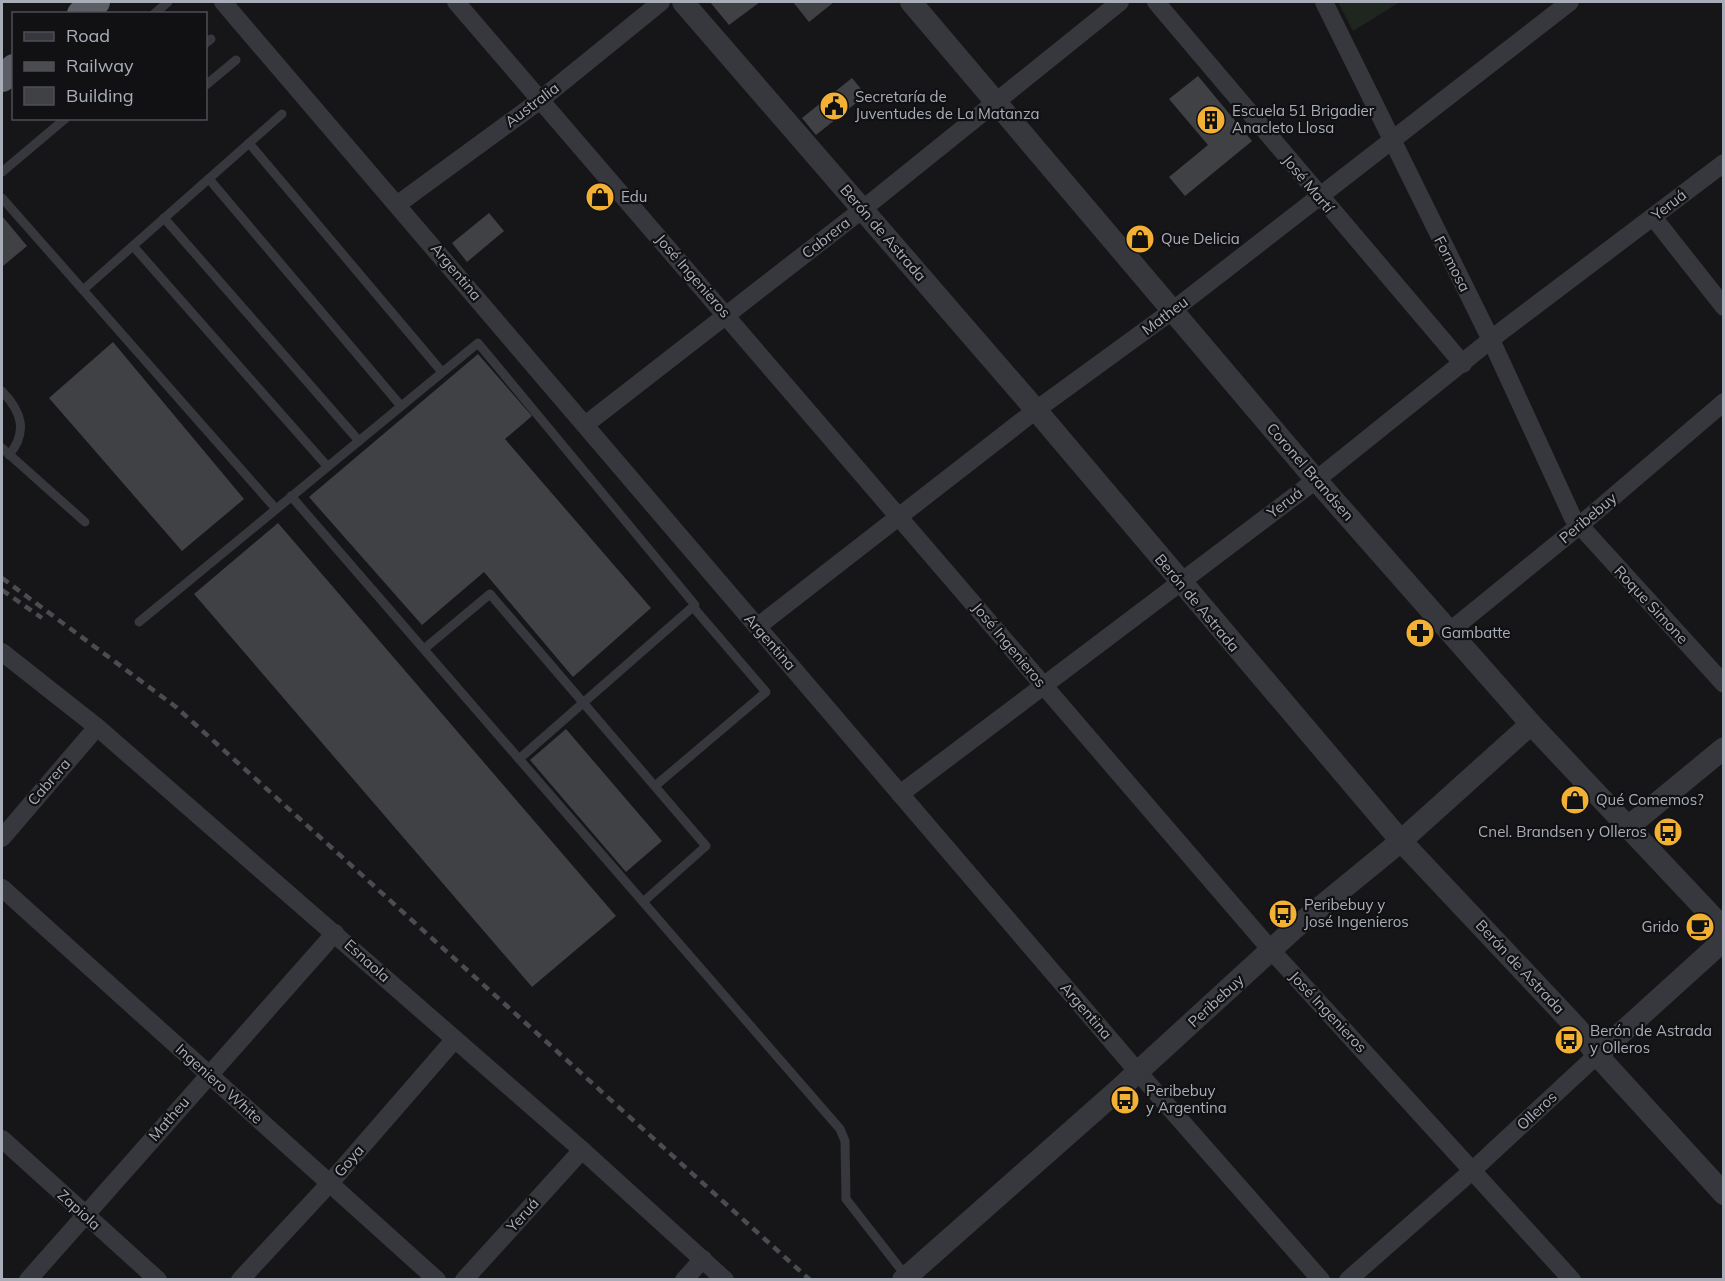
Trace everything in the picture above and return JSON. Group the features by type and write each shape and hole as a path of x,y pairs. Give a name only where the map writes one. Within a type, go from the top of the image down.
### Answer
{"highway":[{"path":"84,12 96,2"}],"street":[{"name":"Argentina","path":"223,2 1138,1072 1322,1280"},
{"name":"José Ingenieros","path":"456,2 539,101 902,517 1043,686 1271,950 1572,1280"},
{"name":"Australia","path":"398,204 539,101 661,2"},
{"name":"Berón de Astrada","path":"683,2 1036,410 1401,842 1578,1029 1597,1055 1724,1194"},
{"name":"Coronel Brandsen","path":"911,2 1316,480 1531,724 1724,929"},
{"name":"Cabrera","path":"585,425 863,209 1120,2"},
{"name":"José Martí","path":"1156,2 1319,197 1463,364"},
{"name":"Formosa","path":"1324,2 1492,342 1579,526"},
{"name":"Matheu","path":"757,627 902,517 1036,410 1172,311 1570,2"},
{"name":"Yeruá","path":"900,794 1316,480 1724,163"},
{"path":"1653,217 1724,307"},
{"name":"Peribebuy","path":"1450,631 1579,526 1724,402"},
{"name":"Roque Simone","path":"1579,526 1724,684"},
{"name":"Esnaola","path":"2,652 97,726 582,1150 725,1280"},
{"name":"Peribebuy","path":"904,1278 1138,1072 1271,950 1401,842 1531,724"},
{"name":"Cabrera","path":"2,838 97,726"},
{"path":"1628,827 1724,748"},
{"name":"Ingeniero White","path":"2,888 437,1280"},
{"name":"Matheu","path":"28,1280 335,933"},
{"name":"Olleros","path":"1348,1280 1473,1170 1724,940"},
{"name":"Goya","path":"240,1280 330,1183 454,1039"},
{"name":"Zapiola","path":"2,1139 158,1280"},
{"name":"Yeruá","path":"464,1280 582,1150"},
{"path":"684,1280 703,1258"}],"lane":[{"path":"156,12 168,2"},
{"path":"207,84 236,60"},
{"path":"83,290 282,114"},
{"path":"2,172 64,120"},
{"path":"249,144 442,372"},
{"path":"209,179 401,406"},
{"path":"2,198 276,509"},
{"path":"164,218 359,441"},
{"path":"133,246 327,466"},
{"path":"139,622 478,343 695,604 519,759"},
{"path":"2,392 17,410 22,425 21,436 5,452 85,522"},
{"path":"291,496 840,1129 845,1141 846,1199 904,1278"},
{"path":"424,649 490,594 706,846 644,902"},
{"path":"655,786 766,692 693,607"}],"shaded area":[{"path":"1338,2 1400,2 1353,31"}],"building":[{"path":"710,2 760,2 729,25"},
{"path":"793,2 834,2 809,22"},
{"name":"Escuela 51 Brigadier Anacleto Llosa","path":"1198,76 1252,141 1185,196 1169,177 1208,145 1169,99"},
{"name":"Secretaría de Juventudes de La Matanza","path":"852,78 866,95 816,135 802,118"},
{"path":"489,213 504,231 467,262 452,243"},
{"path":"2,216 27,246 3,266 2,265"},
{"path":"113,342 244,499 182,551 49,398"},
{"path":"478,354 532,416 505,439 651,608 573,677 484,572 422,625 309,497"},
{"path":"278,523 616,916 532,987 194,594"},
{"path":"566,729 662,841 626,872 530,760"}],"railway":[{"path":"2,578 176,707 810,1280"},
{"path":"2,590 42,618"}],"place":[{"name":"Secretaría de Juventudes de La Matanza","path":"834,106"},
{"name":"Escuela 51 Brigadier Anacleto Llosa","path":"1211,120"},
{"name":"Edu","path":"600,197"},
{"name":"Que Delicia","path":"1140,239"},
{"name":"Gambatte","path":"1420,633"},
{"name":"Qué Comemos?","path":"1575,800"},
{"name":"Cnel. Brandsen y Olleros","path":"1668,832"},
{"name":"Peribebuy y José Ingenieros","path":"1283,914"},
{"name":"Grido","path":"1700,927"},
{"name":"Berón de Astrada y Olleros","path":"1569,1040"},
{"name":"Peribebuy y Argentina","path":"1125,1100"}]}
